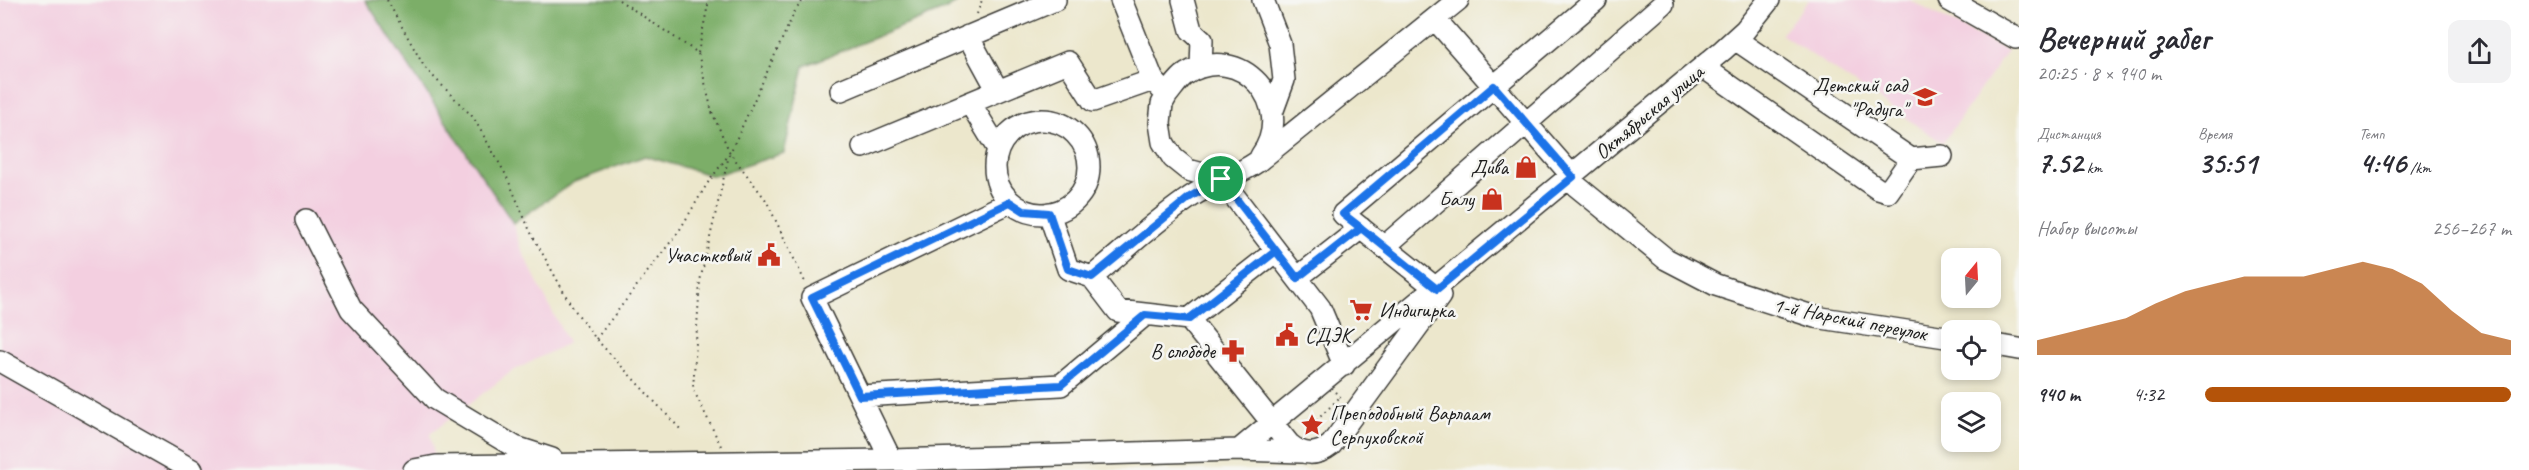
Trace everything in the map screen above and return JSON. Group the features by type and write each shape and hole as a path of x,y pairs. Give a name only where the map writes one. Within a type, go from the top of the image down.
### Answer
{"street":[{"path":"841,90 1055,0"},
{"path":"1121,0 1160,87 1162,104 1160,123 1163,142 1173,158 1188,170 1221,179 1320,308 1344,365"},
{"path":"1183,0 1191,30 1202,40 1201,67"},
{"path":"1257,162 1268,146 1273,129 1273,110 1284,80 1280,44 1263,0"},
{"path":"1092,277 1190,197 1221,179 1242,172 1257,162 1458,0"},
{"path":"1437,289 1343,214 1596,0"},
{"name":"Октябрьская улица","path":"1228,457 1437,289 1703,67 1735,39 1769,0"},
{"path":"1949,0 2016,38"},
{"path":"1384,247 1662,4"},
{"name":"1-й Нарский переулок","path":"1435,19 1571,178 1666,259 1716,285 1815,317 1941,336"},
{"path":"968,36 998,91"},
{"path":"1735,39 1911,159 1942,156"},
{"path":"862,147 1068,62 1093,101 1160,87 1201,67 1220,64 1238,68 1254,78 1266,93 1273,110"},
{"path":"1703,67 1878,189 1888,192 1911,159"},
{"path":"970,103 998,149"},
{"path":"1039,119 1062,124 1080,138 1087,152 1089,167 1087,182 1080,195 1069,206 1049,213 1024,211 1010,202 1000,190 995,175 998,149 1010,131 1023,123 1039,119"},
{"path":"891,460 812,298 1010,202"},
{"path":"1049,213 1068,269 1092,277 1118,311 1189,319 1276,251"},
{"path":"306,220 351,309 435,399 515,447 566,464"},
{"path":"1297,278 1361,228"},
{"path":"414,470 436,466 566,464 729,466 891,460 978,464 1228,457 1312,459 1331,445 1460,269"},
{"path":"860,396 1061,385 1145,315"},
{"path":"1189,319 1289,444 1312,459"},
{"path":"2001,346 2019,349"},
{"path":"0,361 192,470"}],"path":[{"path":"387,0 425,68 473,117 506,175 530,231 571,305 596,339 682,431"},
{"path":"619,0 698,52"},
{"path":"709,0 698,52 712,112 730,153 766,200 812,298"},
{"path":"729,466 693,389 700,281 730,153 795,11 803,0"},
{"path":"596,339 679,231 707,184 730,153"},
{"path":"1323,381 1356,411"},
{"path":"1312,425 1340,397"}],"shaded area":[{"path":"0,0 365,0 513,223 520,247 568,343 511,372 430,434 437,470 0,470"},
{"name":"Детский сад \"Радуга\"","path":"1809,0 1909,0 2007,51 1943,143 1781,34"}],"green space":[{"path":"365,0 961,0 946,9 804,66 784,153 713,176 645,156 574,182 513,223"}],"place":[{"name":"Детский сад \"Радуга\"","path":"1925,97"},
{"name":"Дива","path":"1526,167"},
{"name":"Балу","path":"1492,199"},
{"name":"Участковый","path":"769,255"},
{"name":"Индигирка","path":"1361,310"},
{"name":"СДЭК","path":"1287,335"},
{"name":"В слободе","path":"1233,351"},
{"name":"Преподобный Варлаам Серпуховской","path":"1312,425"}],"route":[{"path":"1221,179 1190,197 1092,277 1068,269 1049,213 1024,211 1010,202 812,298 860,396 1061,385 1145,315 1189,319 1276,251 1297,278 1361,228 1437,289 1573,177 1494,86 1343,214 1361,228 1297,278 1221,179"}]}
